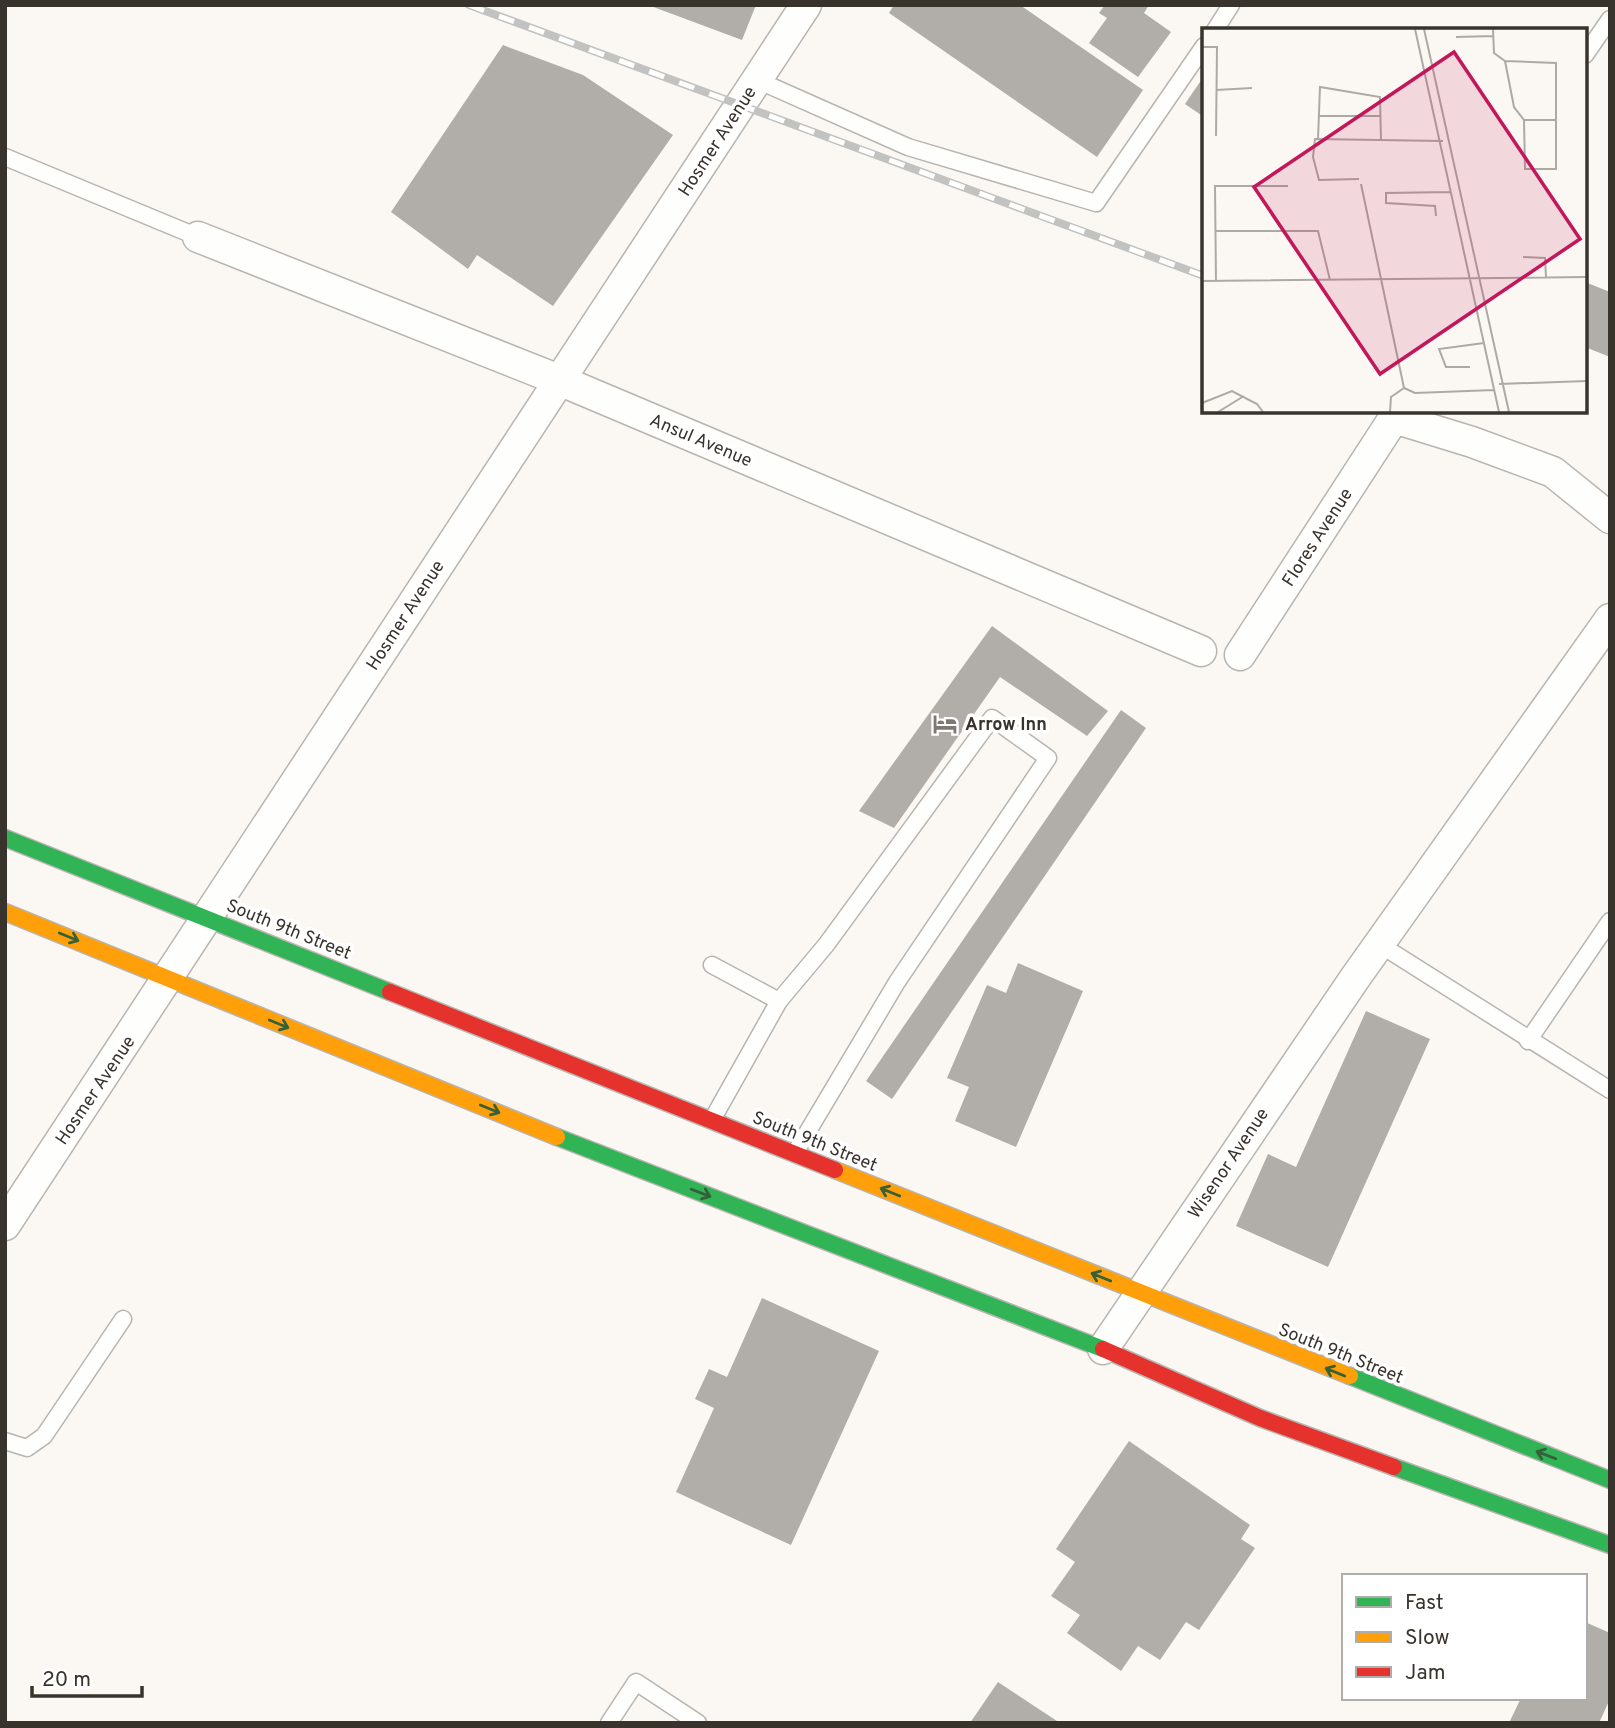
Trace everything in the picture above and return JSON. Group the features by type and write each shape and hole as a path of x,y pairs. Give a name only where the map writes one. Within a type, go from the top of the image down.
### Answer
{"main road":[{"name":"South 9th Street","path":"5,838 1610,1480"},
{"path":"5,912 619,1162 1103,1349 1260,1418 1610,1545"}],"street":[{"name":"Hosmer Avenue","path":"5,1225 806,5"},
{"name":"Ansul Avenue","path":"198,237 559,380 1201,651"},
{"name":"Flores Avenue","path":"1240,655 1394,418 1553,472 1610,518"},
{"name":"Wisenor Avenue","path":"1103,1349 1355,978 1610,619"}],"lane":[{"path":"1216,28 1231,5"},
{"path":"1587,52 1610,19"},
{"path":"757,80 908,147 1096,203 1202,49"},
{"path":"5,157 198,237"},
{"path":"712,1120 779,1001 826,945 992,718 1048,758 897,982 794,1153"},
{"path":"1528,1041 1610,921"},
{"path":"1379,944 1528,1041 1610,1090"},
{"path":"712,965 779,1001"},
{"path":"5,1441 27,1448 44,1436 123,1319"},
{"path":"609,1723 636,1682 698,1723"}],"building":[{"path":"648,5 756,5 742,40"},
{"path":"894,5 1020,5 1143,90 1097,157 889,13"},
{"path":"1105,5 1149,5 1144,13 1171,32 1138,77 1089,43 1107,18 1099,13"},
{"path":"503,45 583,75 673,135 553,306 477,255 468,269 391,212"},
{"path":"1202,79 1202,116 1185,104"},
{"path":"1587,283 1610,292 1610,357 1587,348"},
{"name":"Arrow Inn","path":"992,626 1108,711 1087,736 1000,677 894,828 859,811"},
{"path":"1121,710 1146,728 892,1099 866,1081"},
{"path":"1018,963 1083,991 1016,1147 955,1121 969,1087 947,1078 987,985 1006,993"},
{"path":"1366,1011 1430,1039 1328,1267 1236,1226 1268,1154 1296,1167"},
{"path":"762,1298 879,1351 791,1545 676,1492 714,1408 695,1399 709,1369 727,1377"},
{"path":"1129,1441 1250,1525 1241,1539 1255,1548 1199,1630 1186,1622 1160,1660 1138,1646 1121,1671 1067,1633 1080,1615 1051,1596 1075,1562 1056,1549"},
{"path":"1587,1623 1610,1633 1610,1699 1599,1723 1509,1723 1520,1700 1587,1700"},
{"path":"998,1682 1060,1723 970,1723"}],"railway":[{"path":"469,5 1202,275"}],"traffic: fast":[{"path":"5,838 390,992"},
{"path":"557,1137 1103,1349"},
{"path":"1350,1376 1610,1480"},
{"path":"1394,1467 1610,1545"}],"traffic: slow":[{"path":"5,912 557,1137"},
{"path":"835,1170 1350,1376"}],"traffic: jam":[{"path":"390,992 835,1170"},
{"path":"1103,1349 1260,1418 1394,1467"}],"place":[{"name":"Arrow Inn","path":"945,724"}]}
